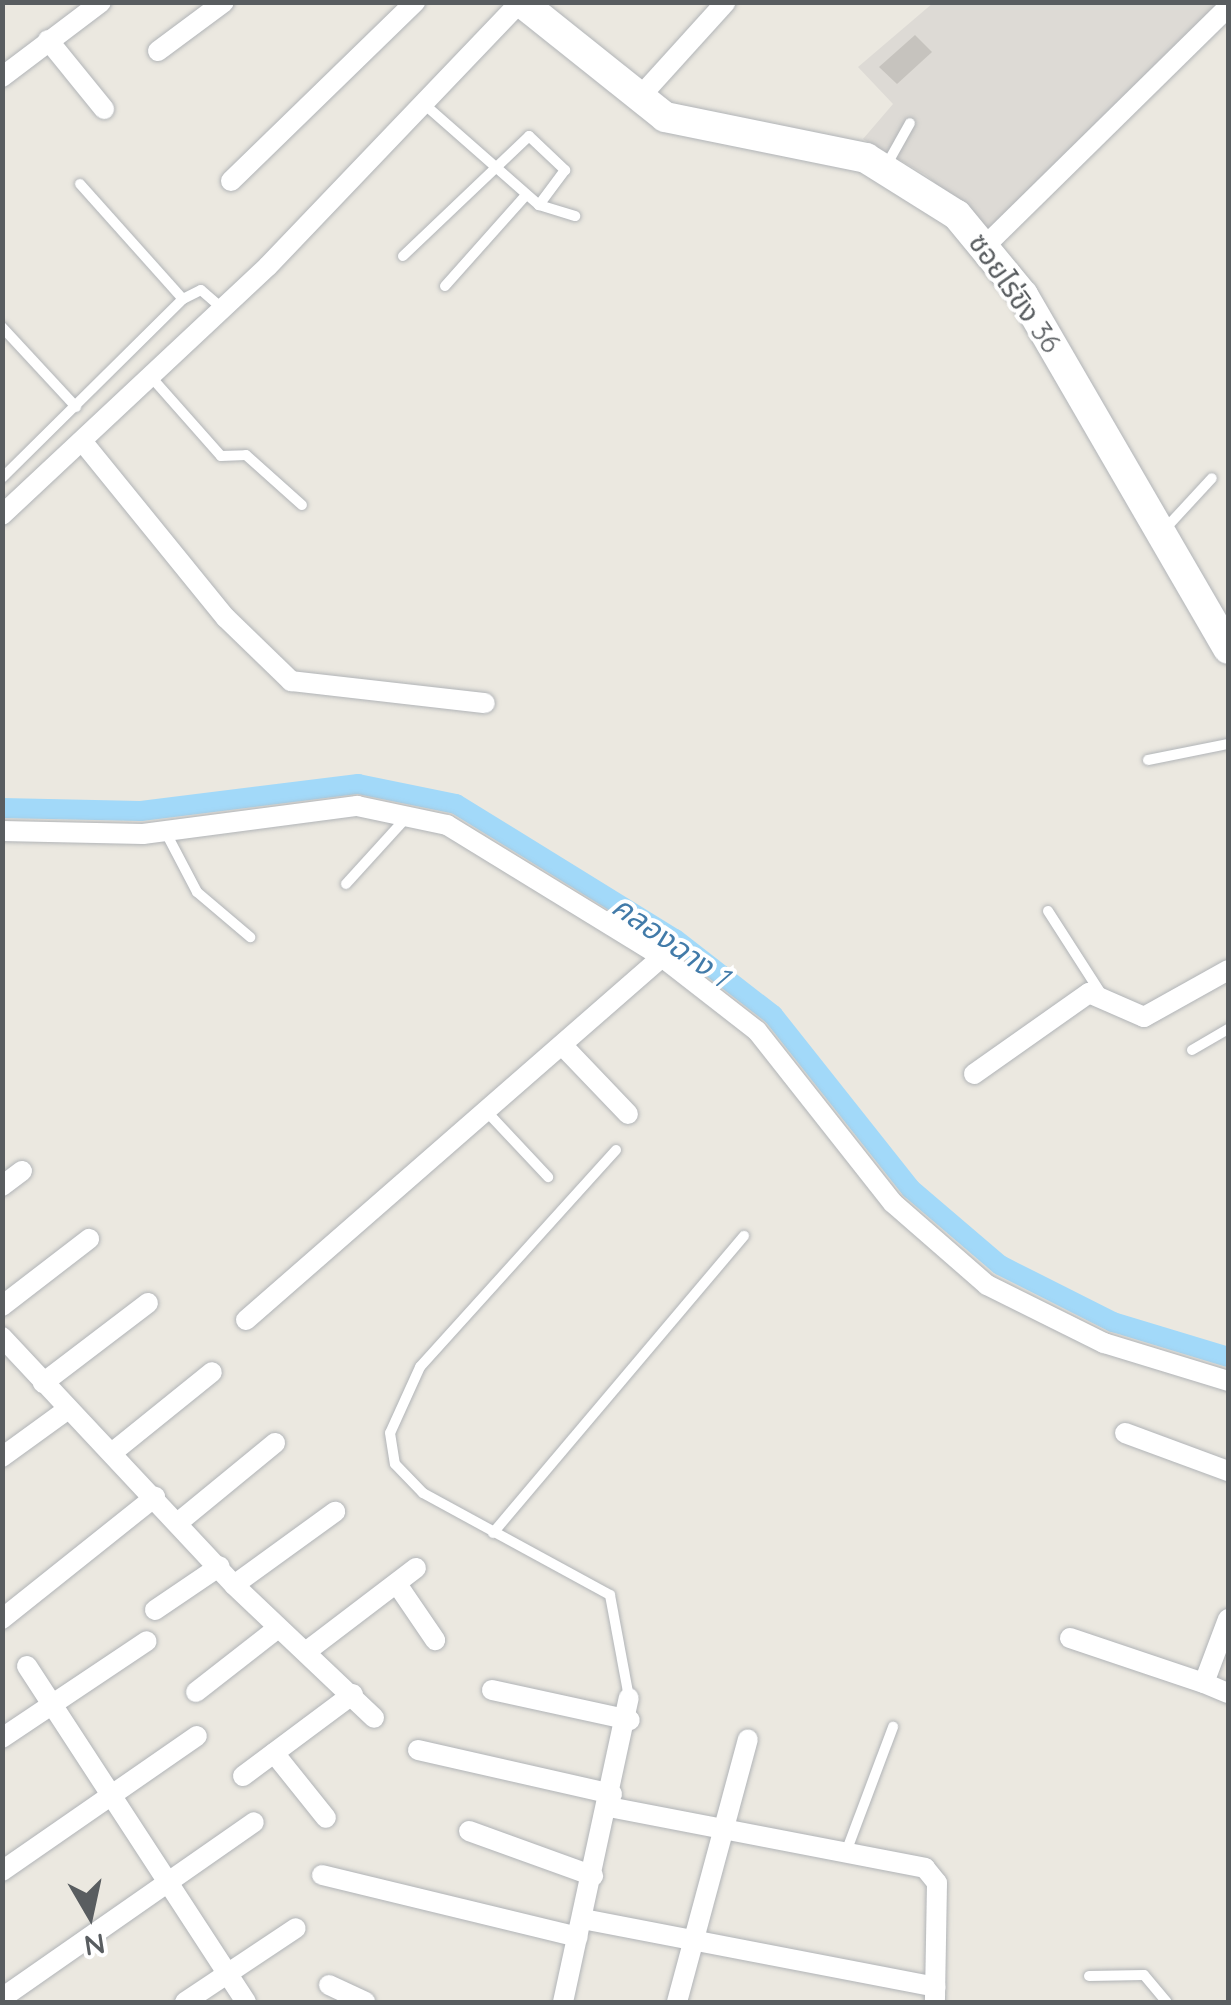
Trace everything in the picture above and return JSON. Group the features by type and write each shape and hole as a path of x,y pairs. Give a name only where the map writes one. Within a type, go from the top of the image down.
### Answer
{"street":[{"path":"2,77 101,2"},
{"path":"158,52 224,2"},
{"path":"231,181 415,2"},
{"path":"2,515 224,310 520,2"},
{"name":"ซอยไร่ขิง 36","path":"520,2 637,100 665,117 822,145 886,167 988,244 1228,650"},
{"path":"637,100 726,2"},
{"path":"988,244 1228,7"},
{"path":"48,40 104,109"},
{"path":"82,441 226,618 291,681 485,703"},
{"path":"2,831 165,831 317,807 410,813 478,840 662,957 757,1030 893,1203 976,1276 1104,1343 1228,1380"},
{"path":"246,1320 488,1113 662,957"},
{"path":"974,1074 1100,992 1144,1017 1228,970"},
{"path":"563,1046 628,1114"},
{"path":"2,1186 22,1171"},
{"path":"2,1306 89,1240"},
{"path":"43,1383 148,1303"},
{"path":"2,1336 43,1383 180,1521 234,1585 354,1694 374,1718"},
{"path":"113,1452 212,1372"},
{"path":"2,1457 68,1408"},
{"path":"1125,1433 1228,1471"},
{"path":"180,1521 275,1443"},
{"path":"2,1618 154,1497"},
{"path":"234,1585 336,1512"},
{"path":"156,1610 220,1566"},
{"path":"307,1651 416,1568"},
{"path":"396,1584 435,1640"},
{"path":"1204,1683 1228,1619"},
{"path":"196,1692 278,1628"},
{"path":"1070,1638 1228,1693"},
{"path":"2,1738 146,1641"},
{"path":"28,1666 246,2002"},
{"path":"492,1690 629,1709 563,2002"},
{"path":"243,1776 354,1694"},
{"path":"2,1870 197,1736"},
{"path":"677,2002 720,1828 748,1739"},
{"path":"322,1876 581,1928 694,1940 935,1995 934,1873 720,1828 418,1750"},
{"path":"274,1753 326,1818"},
{"path":"2,1998 254,1822"},
{"path":"469,1831 592,1876"},
{"path":"186,2002 296,1928"},
{"path":"329,1985 365,2002"}],"lane":[{"path":"424,104 539,205 576,216"},
{"path":"886,167 910,123"},
{"path":"403,256 517,140 538,139 565,170 539,205"},
{"path":"80,184 183,299"},
{"path":"445,286 526,195"},
{"path":"2,478 183,299 201,290 224,310"},
{"path":"2,327 76,407"},
{"path":"152,378 221,456 246,455 302,504"},
{"path":"1161,533 1212,478"},
{"path":"1148,760 1228,744"},
{"path":"346,884 410,813"},
{"path":"165,831 197,892 250,937"},
{"path":"1048,911 1100,992"},
{"path":"1192,1050 1228,1028"},
{"path":"488,1113 548,1177"},
{"path":"616,1150 396,1405 395,1464 423,1493 610,1595 629,1709"},
{"path":"493,1533 744,1236"},
{"path":"846,1852 893,1728"},
{"path":"1089,1976 1144,1975 1166,2002"}],"shaded area":[{"path":"933,3 1223,3 991,232 926,175 863,139 893,104 858,67"}],"building":[{"path":"915,35 932,52 897,84 879,67"}],"waterway":[{"name":"คลองฉาง 1","path":"2,808 141,811 358,784 456,804 675,939 773,1015 911,1189 1000,1265 1113,1322 1228,1357"}]}
